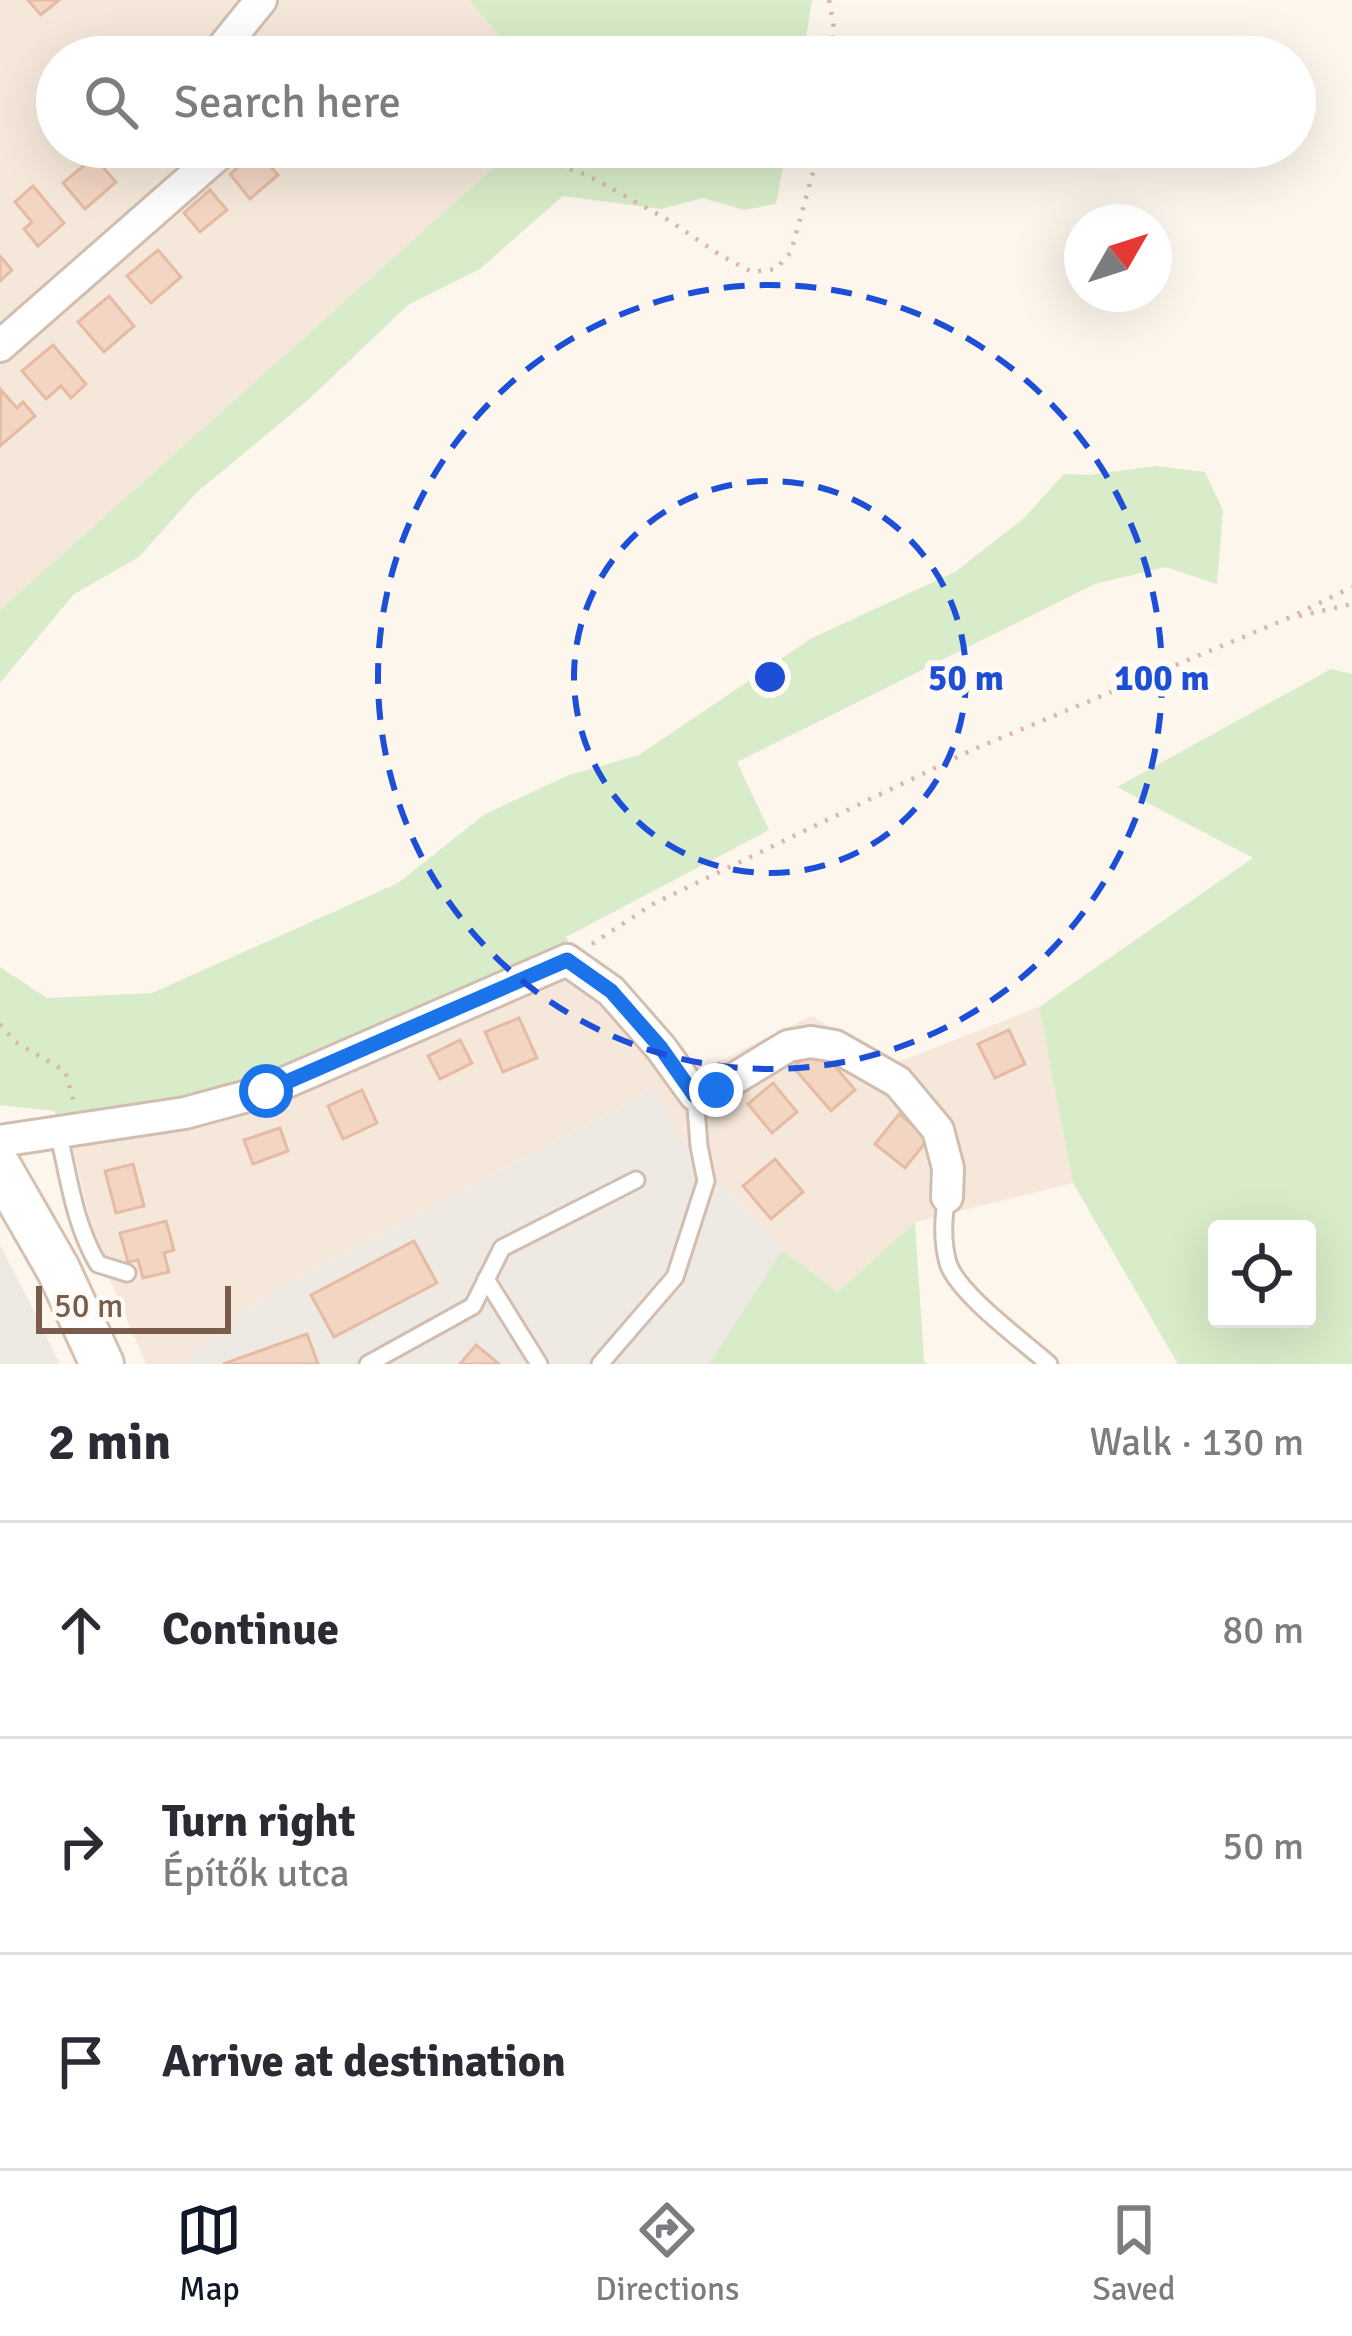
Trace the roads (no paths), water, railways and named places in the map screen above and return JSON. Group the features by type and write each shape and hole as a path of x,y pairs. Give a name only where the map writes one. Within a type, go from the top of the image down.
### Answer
{"main road":[{"path":"0,1168 58,1269 101,1364"}],"street":[{"path":"232,36 261,0"},
{"path":"0,346 203,168"},
{"path":"0,1141 184,1112 266,1091 567,960 611,991 694,1095 716,1090 788,1046 812,1042 835,1046 898,1082 938,1130 949,1168 947,1196"}],"lane":[{"path":"600,1364 675,1277 706,1181 694,1095"},
{"path":"70,1130 73,1201 86,1244 98,1264 127,1273"},
{"path":"368,1364 473,1306 502,1248 636,1180"},
{"path":"947,1196 942,1221 949,1267 982,1308 1049,1364"},
{"path":"487,1279 538,1364"}]}
